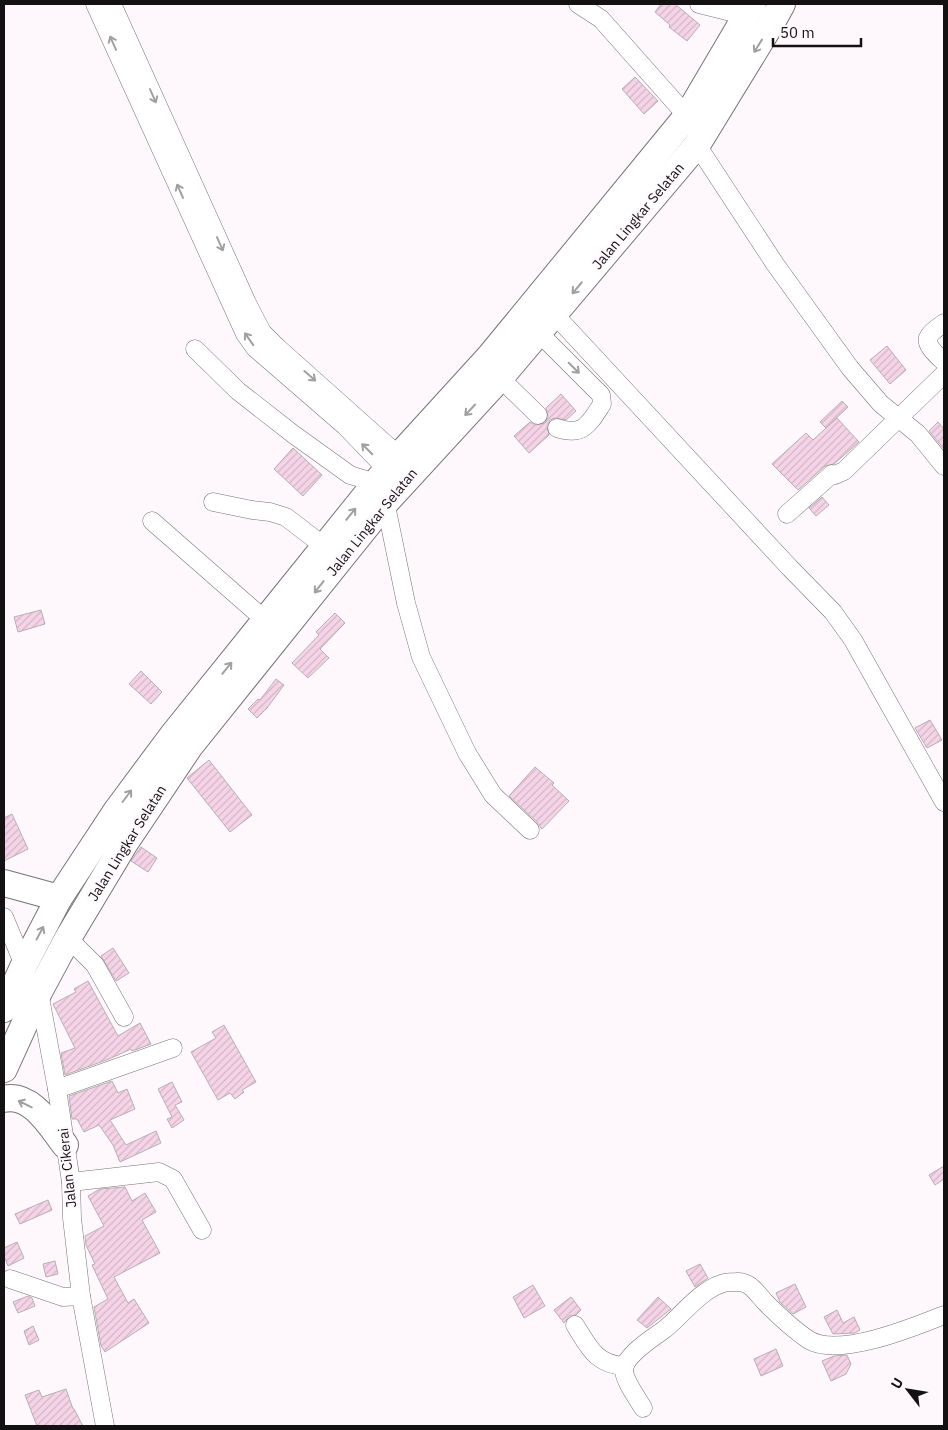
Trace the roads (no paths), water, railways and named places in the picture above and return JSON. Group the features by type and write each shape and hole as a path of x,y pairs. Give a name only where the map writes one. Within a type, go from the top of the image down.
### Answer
{"highway":[{"name":"Jalan Lingkar Selatan","path":"4,1009 24,965 59,898 117,810 172,736 325,546 392,479 500,378 697,145 782,4"},
{"name":"Jalan Lingkar Selatan","path":"4,1069 39,992 68,938 124,843 190,746 392,479 490,356 687,116 750,10"},
{"path":"4,883 59,898"},
{"path":"4,1099 8,1098 26,1102 40,1114 65,1145"}],"street":[{"path":"95,4 245,334 255,348 345,426 392,479"},
{"path":"112,4 226,258 262,332 392,479 406,603 421,657 467,753 493,795 530,830"},
{"path":"578,4 602,19 687,116"},
{"path":"699,4 750,10"},
{"path":"697,145 775,264 850,368 881,404 918,434 944,466"},
{"path":"944,323 928,336 928,340 929,345 944,362"},
{"path":"547,324 601,395 602,404 582,430 575,432 557,428"},
{"path":"547,324 833,612 853,640 944,802"},
{"path":"196,349 238,391 350,475 392,479"},
{"path":"786,514 832,474 835,475 844,471 900,419 944,374"},
{"path":"500,378 538,415"},
{"path":"213,502 270,512 286,517 325,546"},
{"path":"152,521 266,620"},
{"name":"Jalan Cikerai","path":"4,916 24,965 39,992 57,1088 71,1182 72,1218 81,1296 105,1426"},
{"path":"68,938 95,965 124,1017"},
{"path":"57,1088 174,1048"},
{"path":"71,1182 159,1172 168,1175 173,1178 202,1230"},
{"path":"10,1279 63,1297 81,1296"},
{"path":"643,1408 629,1384 624,1372 625,1366 636,1350 667,1327 685,1309 720,1284 738,1282 752,1287 764,1301 810,1341 827,1345 846,1346 905,1330 944,1315"},
{"path":"575,1325 599,1359 614,1366 625,1366"}]}
